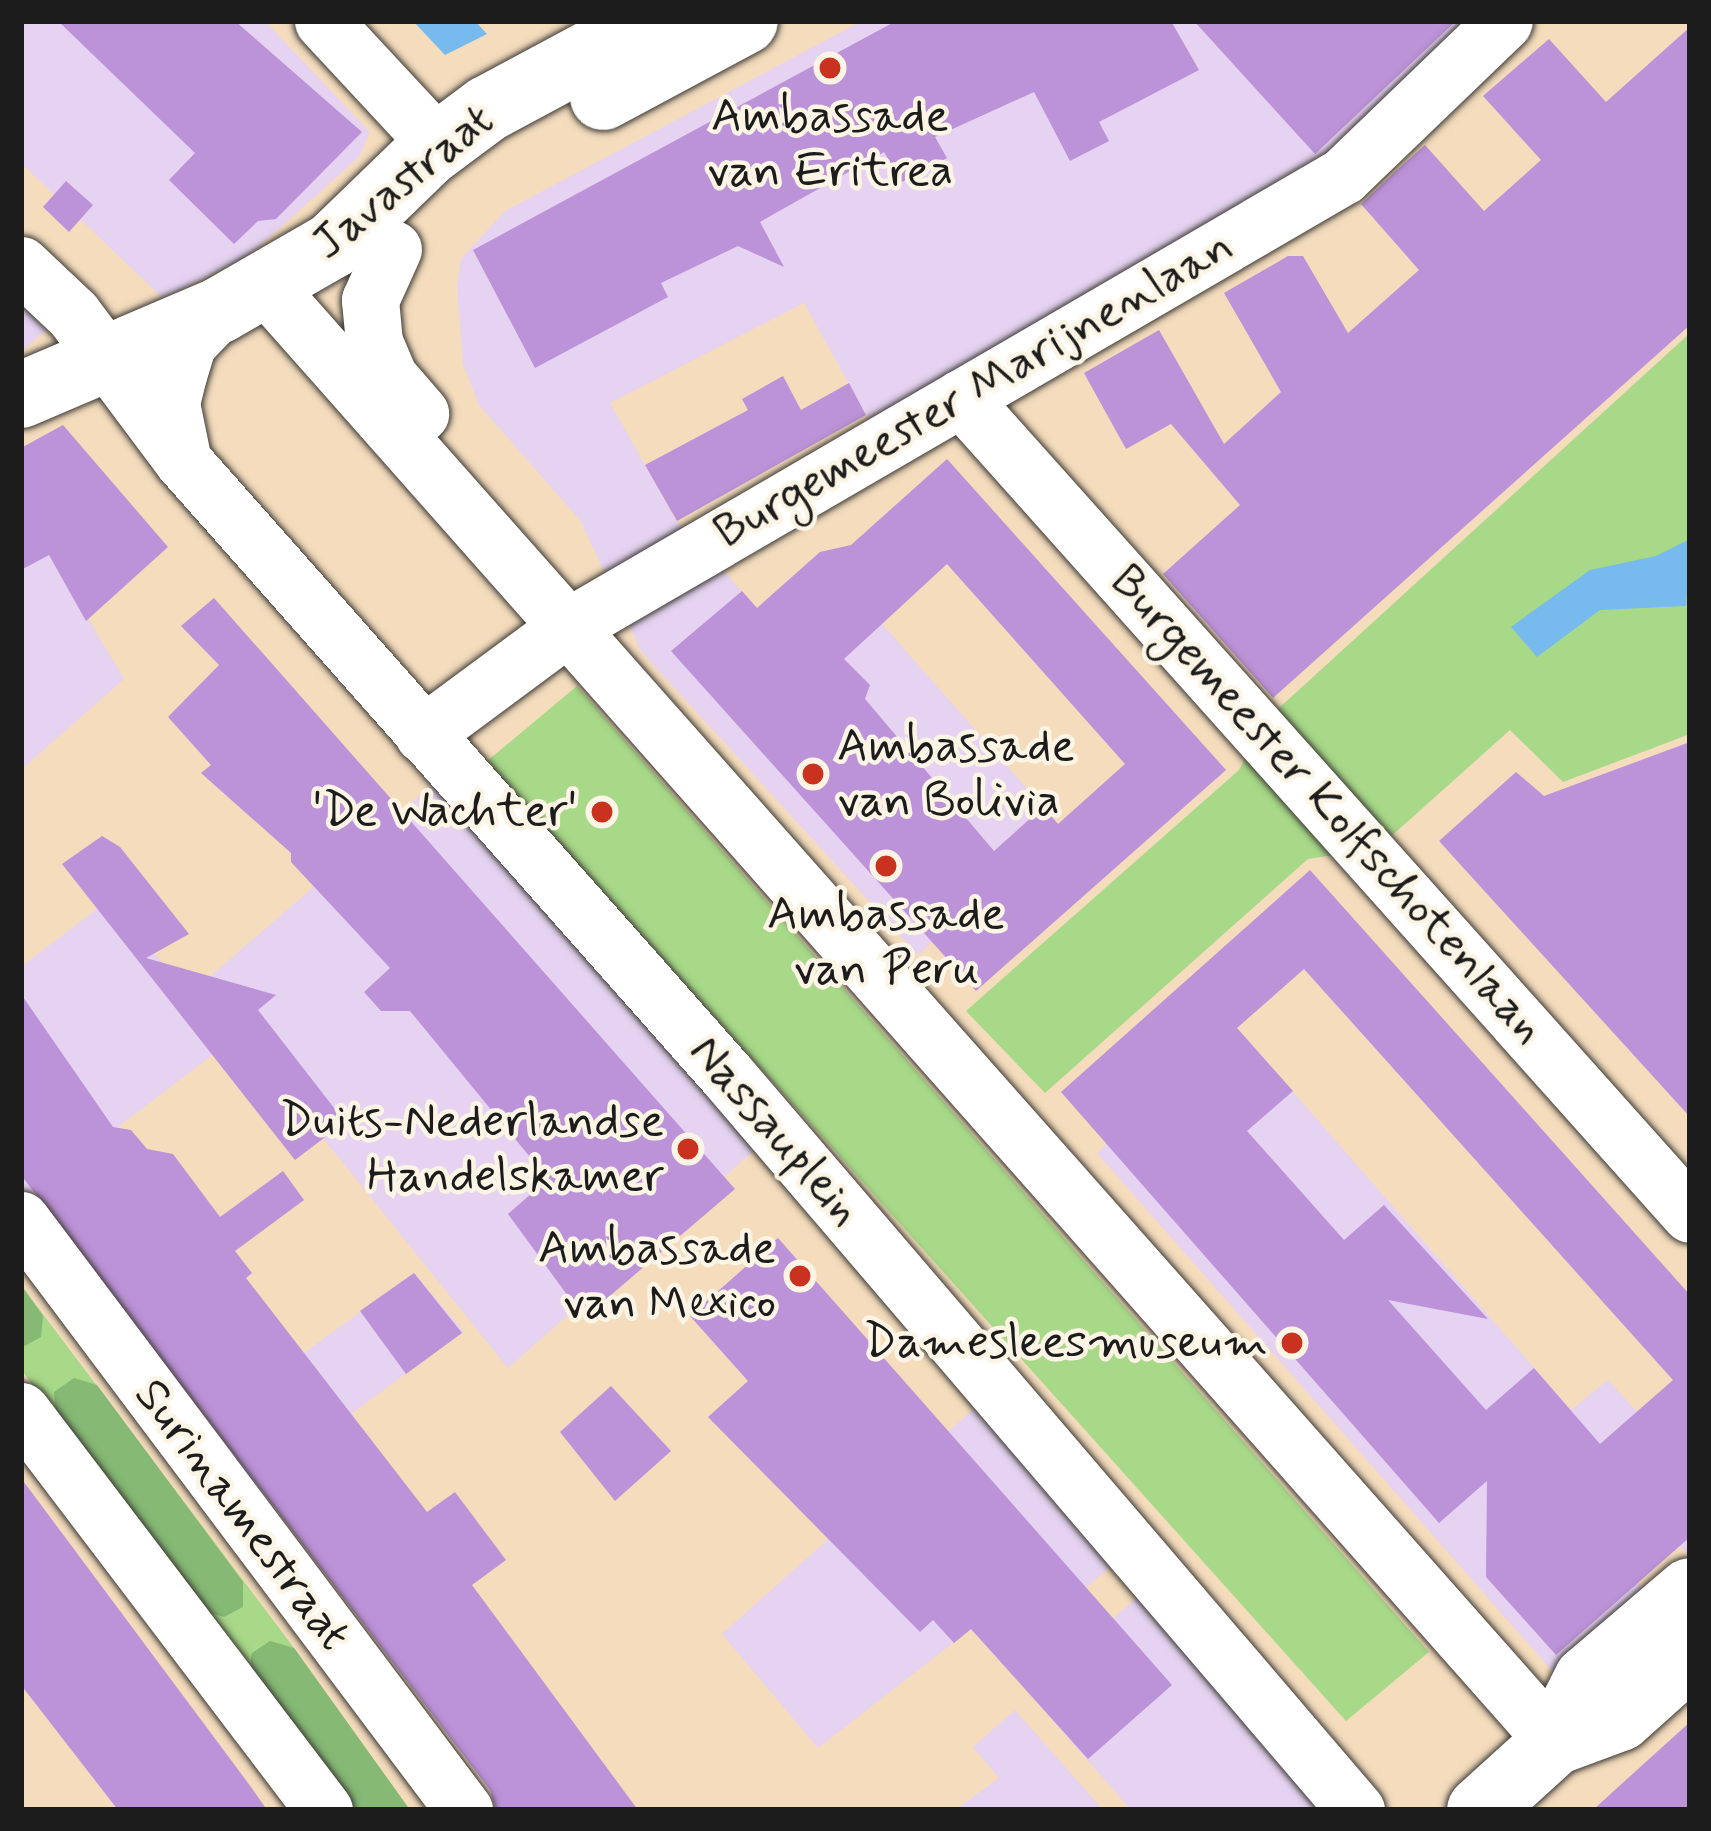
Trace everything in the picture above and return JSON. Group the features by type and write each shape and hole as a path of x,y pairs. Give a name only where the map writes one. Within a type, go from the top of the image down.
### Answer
{"street":[{"path":"323,21 439,146"},
{"name":"Javastraat","path":"21,395 106,352 243,297 333,245 439,146 487,109 651,21"},
{"name":"Javastraat","path":"393,249 443,196 509,148 745,21"},
{"name":"Burgemeester Marijnenlaan","path":"423,734 566,628 1342,176 1504,21"},
{"path":"393,249 370,300 374,342 389,377 524,530 566,628"},
{"name":"Nassauplein","path":"21,265 106,352 183,461 1143,1554 1356,1810"},
{"path":"243,297 566,628 1555,1742"},
{"name":"Nassauplein","path":"183,461 171,403 188,343 243,297"},
{"name":"Burgemeester Kolfschotenlaan","path":"961,398 1690,1214"},
{"name":"Surinamestraat","path":"21,1220 464,1810"},
{"path":"21,1411 324,1810"},
{"path":"1480,1810 1555,1742 1587,1679 1690,1591"},
{"path":"1555,1742 1620,1718 1690,1655"}],"shaded area":[{"path":"21,21 265,21 370,132 359,157 246,258 163,298 21,163"},
{"path":"862,21 1503,21 1342,175 882,443 804,303 610,403 694,552 703,548 808,665 870,610 1058,824 918,955 641,651 580,520 479,405 463,364 457,286 461,259 505,211"},
{"path":"21,298 52,325 21,352"},
{"path":"21,506 124,679 23,768 21,766"},
{"path":"441,777 775,1132 508,1368 200,985"},
{"path":"110,899 228,1043 21,1201 21,967"},
{"path":"1238,1029 1571,1410 1608,1380 1690,1470 1690,1557 1567,1415 1524,1454 1647,1594 1554,1673 1097,1153"},
{"path":"414,1273 463,1331 234,1501 187,1438"},
{"path":"996,1389 1133,1547 1010,1654 971,1629 818,1748 722,1634"},
{"path":"1159,1578 1356,1810 1131,1810 1029,1693"},
{"path":"1015,1710 1103,1810 955,1810 999,1778 973,1747"}],"green space":[{"path":"1690,333 1690,734 1563,782 1510,730 1378,848 1308,859 1045,1093 966,1011 1239,770 1267,719"},
{"path":"577,686 1429,1652 1346,1721 486,762"},
{"path":"21,1285 410,1810 347,1810 56,1418 21,1369"},
{"path":"21,1285 43,1316 41,1337 21,1348"},
{"path":"74,1378 97,1385 243,1582 243,1607 224,1617 199,1610 56,1418 54,1392"},
{"path":"270,1641 294,1648 410,1810 347,1810 248,1675 252,1653"}],"water":[{"path":"413,21 475,21 487,34 445,55"},
{"path":"1690,539 1686,606 1600,610 1537,657 1511,627 1590,570 1656,556"}],"building":[{"path":"58,21 235,21 362,132 276,219 258,221 234,244 169,180 195,153"},
{"path":"896,21 1171,21 1199,70 1099,122 1109,141 1070,161 1034,92 935,137 947,158 902,182 884,152 760,222 784,267 738,246 661,283 668,297 535,368 473,250"},
{"path":"1194,21 1456,21 1315,154"},
{"path":"1690,27 1690,325 1273,698 1163,574 1240,505 1171,424 1126,449 1084,373 1159,330 1224,444 1281,392 1224,293 1288,256 1303,256 1348,333 1419,270 1361,204 1397,170 1425,145 1484,211 1541,160 1483,96 1549,39 1606,102"},
{"path":"66,181 93,205 69,232 43,207"},
{"path":"783,376 801,410 849,383 866,415 677,521 645,465 748,410 742,399"},
{"path":"63,425 168,547 86,621 49,555 21,570 21,448"},
{"path":"947,459 1226,770 976,991 671,651 742,591 757,608 820,552 851,545","holes":["947,564 1125,764 1058,824 1043,807 994,851 865,699 870,685 844,659"]},
{"path":"214,598 735,1189 584,1318 508,1214 548,1179 410,1011 381,1011 364,992 390,968 291,862 291,853 201,773 211,765 168,717 219,665 181,626"},
{"path":"1690,742 1690,1117 1439,841 1516,772 1544,796"},
{"path":"102,836 120,847 189,934 146,958 276,995 258,1010 345,1122 295,1160 62,864"},
{"path":"1310,870 1690,1295 1690,1537 1556,1655 1486,1577 1487,1481 1439,1523 1061,1092","holes":["1304,969 1673,1380 1600,1444 1534,1368 1486,1410 1388,1300 1488,1319 1384,1205 1344,1240 1247,1131 1293,1091 1237,1028"]},
{"path":"21,994 113,1127 131,1130 147,1149 173,1154 220,1217 283,1171 304,1200 235,1251 252,1273 246,1278 427,1512 455,1492 506,1560 472,1585 638,1810 496,1810 490,1790 21,1175"},
{"path":"778,1238 1172,1685 1088,1759 971,1629 954,1643 933,1620 920,1632 708,1417 748,1381 690,1316"},
{"path":"414,1273 462,1333 406,1374 360,1311"},
{"path":"611,1386 671,1451 615,1501 560,1432"},
{"path":"21,1478 267,1810 118,1810 21,1685"},
{"path":"1690,1722 1690,1810 1593,1810 1627,1779"}],"place":[{"name":"Ambassade van Eritrea","path":"830,68"},
{"name":"Ambassade van Bolivia","path":"813,774"},
{"name":"'De Wachter'","path":"602,812"},
{"name":"Ambassade van Peru","path":"886,866"},
{"name":"Duits-Nederlandse Handelskamer","path":"688,1149"},
{"name":"Ambassade van Mexico","path":"800,1276"},
{"name":"Damesleesmuseum","path":"1292,1343"}]}
